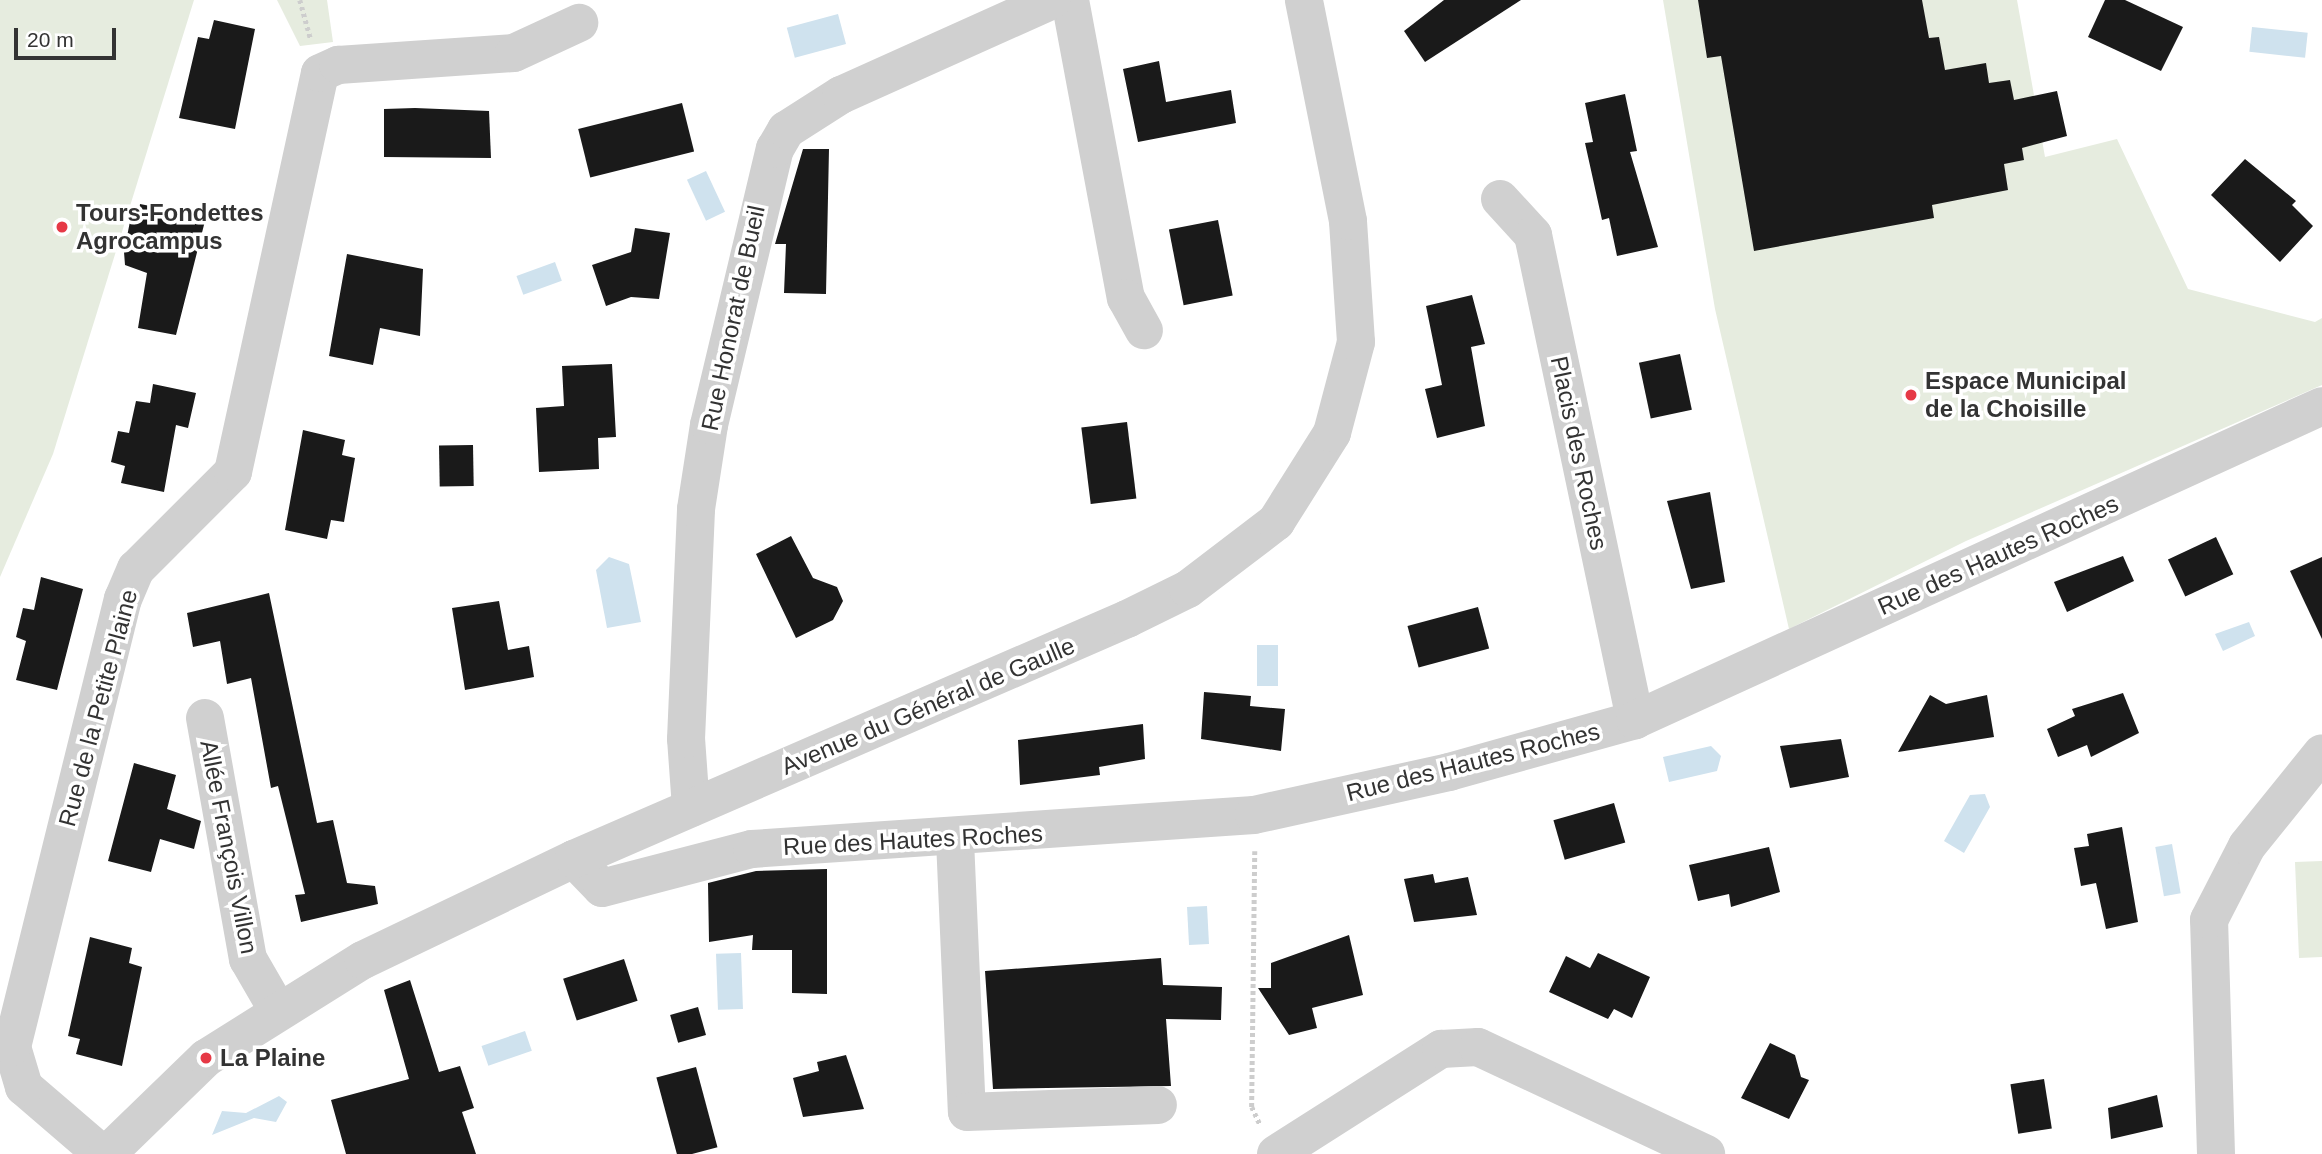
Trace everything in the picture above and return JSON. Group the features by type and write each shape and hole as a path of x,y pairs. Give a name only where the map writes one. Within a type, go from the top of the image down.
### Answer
{"street":[{"name":"Rue Honorat de Bueil","path":"691,808 686,739 696,509 709,425 775,149 786,130 841,96 1052,0"},
{"path":"1070,0 1126,298 1144,330"},
{"name":"Avenue du Général de Gaulle","path":"105,1154 206,1058 278,1010 415,933 574,859 1188,589 1253,543 1297,496 1332,433 1356,342 1348,221 1304,0"},
{"name":"Rue de la Petite Plaine","path":"105,1154 24,1087 12,1047 123,599 136,569 233,472 320,73 338,65 514,53 579,23"},
{"name":"Placis des Roches","path":"1500,199 1533,235 1636,720"},
{"name":"Rue des Hautes Roches","path":"574,859 602,888 752,849 955,840 1254,816 1636,720 2322,406"},
{"name":"Allée François Villon","path":"205,718 248,959 278,1010"},
{"path":"2216,1154 2209,920 2247,846 2322,753"},
{"path":"955,840 967,1112 1158,1105"},
{"path":"1269,1142 1441,1049 1478,1047 1706,1154"}],"path":[{"path":"1254,816 1252,1107 1269,1142"}],"shaded area":[{"name":"Tours-Fondettes Agrocampus","path":"0,0 194,0 53,454 0,577"},
{"path":"277,0 327,0 333,42 300,46"},
{"name":"Espace Municipal de la Choisille","path":"1663,0 2017,0 2045,157 2117,139 2188,289 2315,322 2322,318 2322,385 1966,541 1789,629 1715,309"},
{"path":"2322,861 2322,957 2299,958 2295,862"}],"water":[{"path":"838,14 846,44 795,58 787,28"},
{"path":"2252,27 2308,33 2305,58 2249,52"},
{"path":"706,171 725,212 706,221 687,180"},
{"path":"555,262 562,281 523,295 516,276"},
{"path":"609,557 629,564 641,622 607,628 596,570"},
{"path":"2249,622 2255,636 2223,651 2215,634"},
{"path":"1257,645 1278,645 1278,686 1257,686"},
{"path":"1711,746 1721,756 1717,771 1669,782 1663,757"},
{"path":"1985,794 1990,807 1964,853 1944,841 1970,795"},
{"path":"2172,844 2181,893 2164,896 2155,847"},
{"path":"1207,906 1209,944 1189,945 1187,907"},
{"path":"741,953 743,1009 718,1010 716,954"},
{"path":"525,1031 532,1051 488,1066 482,1046"},
{"path":"279,1096 287,1102 276,1122 254,1118 212,1135 222,1111 246,1113"}],"building":[{"path":"1444,0 1521,0 1425,62 1404,31"},
{"path":"1698,0 1922,0 1929,38 1939,37 1945,70 1986,63 1989,83 2010,80 2014,100 2057,91 2067,136 2022,148 2024,160 2004,164 2008,190 1932,205 1934,218 1754,251 1721,56 1707,58"},
{"path":"2105,0 2125,0 2183,27 2161,71 2088,37"},
{"path":"214,20 255,29 235,129 179,118 198,37 209,39"},
{"path":"1159,61 1166,102 1231,90 1236,123 1138,142 1123,69"},
{"path":"1625,94 1637,151 1630,152 1658,247 1617,256 1609,218 1602,220 1585,143 1593,142 1585,103"},
{"path":"682,103 694,152 590,177 578,129"},
{"path":"384,109 489,111 491,158 384,157"},
{"path":"803,149 829,149 826,294 784,293 786,244 775,244"},
{"path":"2245,159 2296,201 2292,205 2313,226 2280,262 2211,195"},
{"path":"140,204 206,217 176,335 138,328 147,273 125,265 124,252 132,211 139,212"},
{"path":"1218,220 1233,296 1184,305 1169,230"},
{"path":"635,228 670,233 659,299 631,297 606,306 592,265 631,252"},
{"path":"347,254 423,269 420,336 380,328 373,365 329,356"},
{"path":"1472,295 1485,344 1471,347 1485,426 1437,438 1425,389 1442,385 1426,306"},
{"path":"1680,354 1692,410 1651,418 1639,363"},
{"path":"612,364 616,437 598,438 599,469 539,472 536,408 564,406 562,366"},
{"path":"153,384 196,393 188,428 176,425 164,492 121,483 125,466 111,462 118,431 129,433 136,401 150,403"},
{"path":"1127,422 1136,498 1091,504 1081,428"},
{"path":"303,430 345,440 342,455 355,458 344,522 331,520 327,539 285,530"},
{"path":"473,445 474,486 440,487 439,446"},
{"path":"1710,492 1725,582 1691,589 1667,501"},
{"path":"791,536 813,578 837,587 843,601 833,620 796,638 756,554"},
{"path":"2216,537 2233,574 2185,597 2168,559"},
{"path":"2123,556 2134,581 2067,612 2054,582"},
{"path":"2322,557 2322,639 2290,571"},
{"path":"41,577 83,589 57,690 16,680 26,641 16,637 23,608 34,610"},
{"path":"269,593 317,823 333,820 347,883 375,886 378,904 301,922 295,895 305,894 278,786 271,788 251,678 227,684 220,641 193,647 187,613"},
{"path":"499,601 508,650 529,646 534,677 465,690 452,608"},
{"path":"1478,607 1489,649 1419,667 1407,626"},
{"path":"1204,692 1251,696 1250,706 1285,709 1281,751 1201,739"},
{"path":"2123,693 2139,733 2091,757 2087,745 2058,757 2047,729 2075,716 2072,709"},
{"path":"1930,695 1946,704 1987,695 1994,737 1898,752"},
{"path":"1143,724 1145,759 1099,767 1100,775 1020,785 1018,740"},
{"path":"1841,739 1849,777 1790,788 1780,746"},
{"path":"134,763 176,775 167,809 201,821 194,849 160,839 151,872 108,861"},
{"path":"1614,803 1625,842 1565,860 1553,820"},
{"path":"2122,827 2138,922 2106,929 2096,883 2081,886 2074,848 2089,846 2087,834"},
{"path":"1769,847 1780,892 1731,907 1729,894 1698,901 1689,865"},
{"path":"827,869 827,994 792,993 792,950 752,950 753,935 709,942 708,883 756,871"},
{"path":"1433,874 1435,883 1468,877 1477,915 1414,922 1404,879"},
{"path":"1349,935 1363,995 1312,1008 1317,1028 1289,1035 1258,988 1271,988 1271,963"},
{"path":"90,937 132,948 129,963 142,967 122,1066 76,1054 80,1039 68,1036"},
{"path":"1598,953 1650,977 1632,1018 1614,1009 1608,1019 1549,992 1566,956 1590,968"},
{"path":"1161,958 1163,985 1222,987 1221,1020 1166,1019 1171,1086 993,1089 985,971"},
{"path":"624,959 638,1001 577,1021 563,979"},
{"path":"410,980 439,1072 460,1066 474,1108 462,1112 476,1154 346,1154 331,1100 409,1079 384,990"},
{"path":"698,1007 706,1035 678,1043 670,1015"},
{"path":"1770,1043 1795,1055 1801,1077 1809,1080 1789,1119 1741,1098"},
{"path":"846,1055 864,1109 803,1117 793,1078 819,1071 817,1062"},
{"path":"696,1067 717,1147 692,1154 677,1154 656,1078"},
{"path":"2044,1079 2052,1128 2018,1134 2010,1084"},
{"path":"2157,1095 2163,1127 2111,1139 2108,1108"}],"place":[{"name":"Tours-Fondettes Agrocampus","path":"62,227"},
{"name":"Espace Municipal de la Choisille","path":"1911,395"},
{"name":"La Plaine","path":"206,1058"}]}
